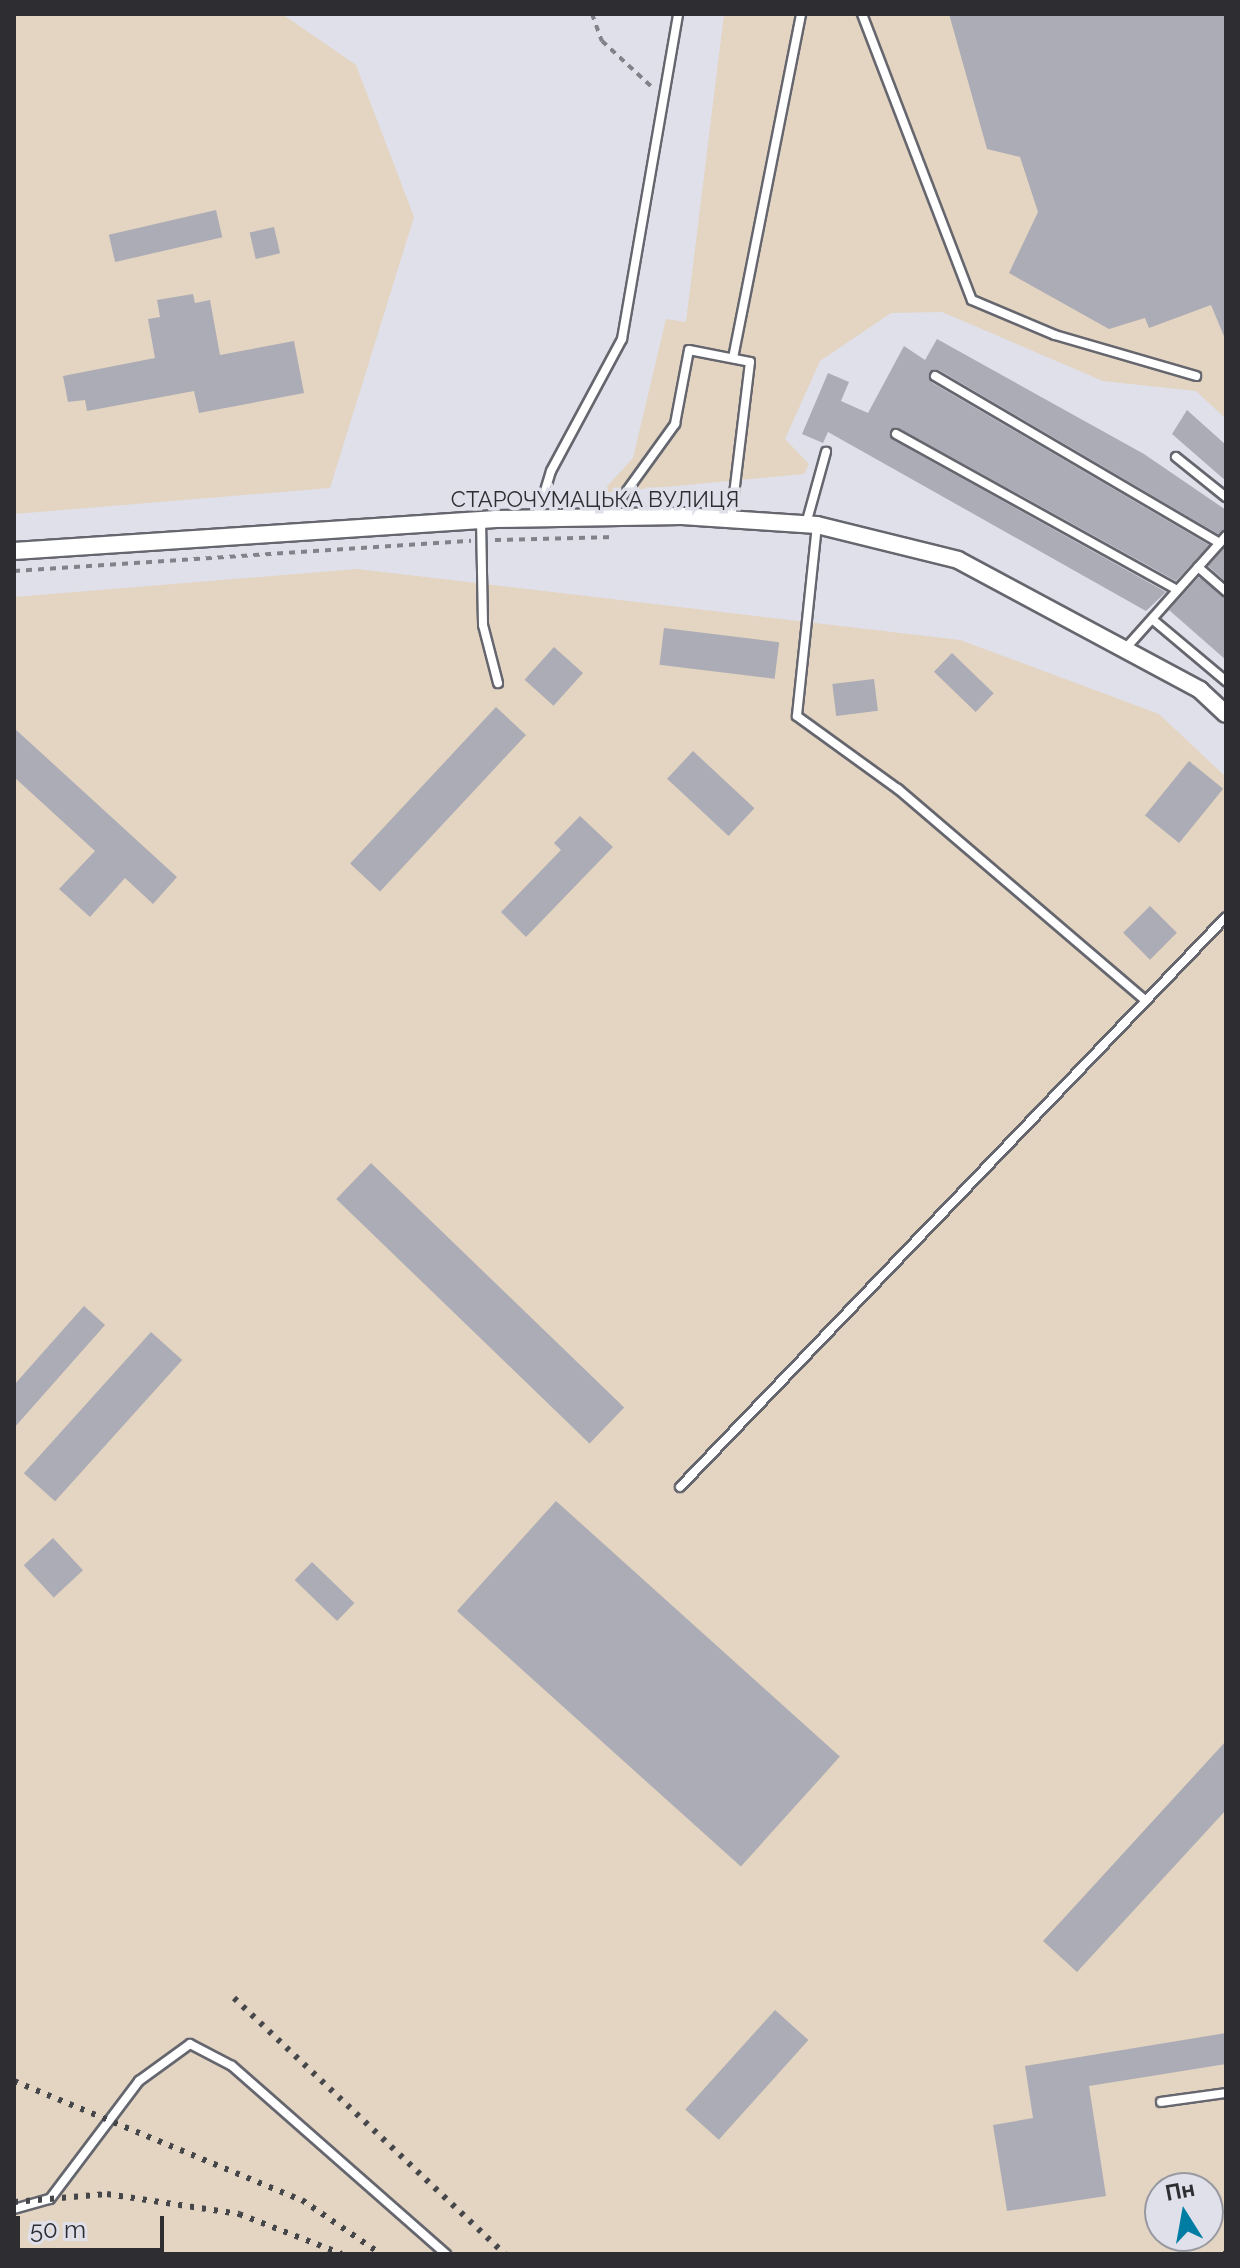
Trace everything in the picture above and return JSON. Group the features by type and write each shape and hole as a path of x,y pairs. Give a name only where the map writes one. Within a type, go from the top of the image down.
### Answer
{"street":[{"name":"СТАРОЧУМАЦЬКА ВУЛИЦЯ","path":"14,551 537,518 730,519 812,524 958,560 1200,690 1226,714"}],"lane":[{"path":"537,518 551,471 622,339 678,14"},
{"path":"733,358 801,14"},
{"path":"862,14 972,300 1055,335 1196,376"},
{"path":"608,517 675,424 689,350 750,362 730,519"},
{"path":"935,376 1223,539 1124,650"},
{"path":"896,434 1177,590"},
{"path":"826,452 812,524 797,716 898,789 1145,1000"},
{"path":"1176,457 1226,497"},
{"path":"481,520 483,625 498,683"},
{"path":"1198,567 1226,591"},
{"path":"1152,619 1226,681"},
{"path":"680,1487 1226,917"},
{"path":"14,2209 50,2199 139,2081 190,2044 232,2066 446,2254"},
{"path":"1161,2102 1226,2093"}],"path":[{"path":"592,14 602,41 663,98"},
{"path":"14,571 479,541 631,536"}],"shaded area":[{"path":"14,14 282,14 356,65 414,217 330,488 14,514"},
{"path":"724,14 1226,14 1226,419 1196,391 1103,381 942,312 891,313 820,361 785,439 809,464 804,474 601,493 633,458 666,319 686,322"},
{"path":"357,569 960,640 1159,714 1226,777 1226,2254 14,2254 14,597"}],"building":[{"path":"949,14 1226,14 1226,341 1211,305 1149,328 1145,318 1109,329 1009,273 1038,212 1020,157 987,149"},
{"path":"216,210 222,237 115,262 109,235"},
{"path":"274,227 280,253 256,259 250,233"},
{"path":"193,294 195,303 210,300 220,355 294,341 304,393 199,413 194,391 87,411 85,400 68,402 63,376 155,358 148,319 160,317 157,300"},
{"path":"937,339 1144,454 1226,510 1226,529 1218,534 939,370 929,372 931,382 1209,545 1176,581 899,428 890,430 893,440 1166,592 1146,611 828,432 823,443 802,434 828,373 849,382 841,401 868,413 904,346 925,360"},
{"path":"1187,410 1226,445 1226,481 1172,434"},
{"path":"1226,546 1226,582 1208,566"},
{"path":"1199,577 1226,598 1226,660 1169,610"},
{"path":"664,628 779,642 775,679 659,665"},
{"path":"554,647 583,673 554,706 525,680"},
{"path":"952,653 994,693 976,712 934,672"},
{"path":"874,679 878,711 836,716 832,684"},
{"path":"496,707 526,735 380,891 350,864"},
{"path":"14,728 177,877 153,904 125,878 90,917 59,889 95,851 14,777"},
{"path":"693,751 754,808 729,836 667,779"},
{"path":"1189,761 1223,789 1179,843 1145,815"},
{"path":"580,816 613,847 526,937 501,912 561,850 554,843"},
{"path":"1150,906 1177,933 1150,960 1123,933"},
{"path":"371,1163 624,1408 589,1443 336,1199"},
{"path":"84,1306 105,1325 14,1428 14,1385"},
{"path":"151,1332 182,1360 55,1501 24,1473"},
{"path":"556,1501 840,1757 741,1867 457,1611"},
{"path":"53,1538 83,1570 54,1597 24,1565"},
{"path":"312,1562 354,1603 337,1621 295,1580"},
{"path":"1226,1741 1226,1810 1077,1972 1043,1941"},
{"path":"775,2010 808,2040 719,2140 685,2110"},
{"path":"1226,2033 1226,2064 1089,2086 1106,2196 1007,2211 993,2125 1033,2118 1025,2066"}],"railway":[{"path":"234,1998 505,2254"},
{"path":"14,2081 302,2200 381,2254"},
{"path":"14,2202 107,2194 239,2214 342,2254"}]}
